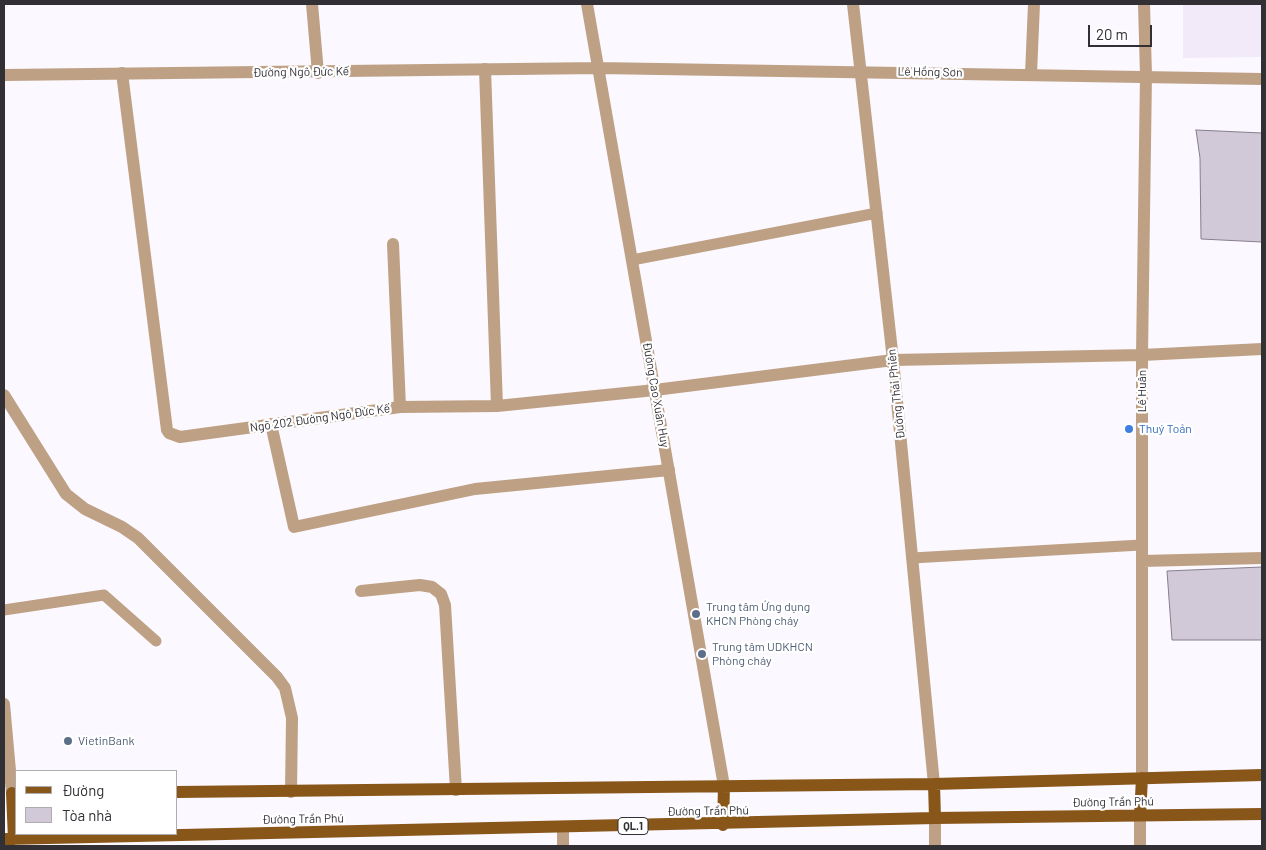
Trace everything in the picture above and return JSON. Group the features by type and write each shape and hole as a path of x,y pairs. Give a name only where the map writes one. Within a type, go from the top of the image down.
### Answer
{"main road":[{"name":"Đường Trần Phú","path":"178,792 934,784 1262,775"},
{"path":"1140,815 1142,778"},
{"path":"934,784 935,818"},
{"path":"723,824 724,786"},
{"path":"10,841 11,793"},
{"name":"Đường Trần Phú","path":"10,841 935,818 1262,814"}],"street":[{"path":"312,4 318,73"},
{"name":"Đường Cao Xuân Huy","path":"587,4 724,786"},
{"name":"Đường Thái Phiên","path":"853,4 893,360 934,784"},
{"path":"1031,74 1034,4"},
{"name":"Lê Huân","path":"1142,778 1142,355 1146,76 1144,4"},
{"path":"485,68 497,406"},
{"name":"Đường Ngô Đức Kế","path":"4,75 318,73 485,68 598,68"},
{"name":"Lê Hồng Sơn","path":"598,68 1262,79"},
{"name":"Ngõ 202 Đường Ngô Đức Kế","path":"122,73 167,430 169,433 180,437 400,407 497,406 655,390 893,360 1142,355 1262,349"},
{"path":"393,244 400,407"},
{"path":"4,395 66,494 85,509 122,527 138,538 277,677 287,696 292,718 291,792"},
{"path":"271,424 294,527 475,489 669,470"},
{"path":"1142,561 1262,558"},
{"path":"361,591 420,585 432,587 442,594 445,605 456,790"},
{"path":"4,704 11,793"},
{"path":"1140,815 1140,846"},
{"path":"935,818 935,846"},
{"path":"563,827 563,846"}],"lane":[{"path":"632,260 877,213"},
{"path":"912,558 1141,545"},
{"path":"4,610 104,595 156,640"}],"shaded area":[{"path":"1183,4 1262,4 1262,57 1183,58"}],"building":[{"path":"1196,130 1262,133 1262,242 1201,239 1200,158"},
{"path":"1262,567 1262,640 1172,640 1167,571"}],"place":[{"name":"Thuý Toản","path":"1129,429"},
{"name":"Trung tâm Ứng dụng KHCN Phòng cháy","path":"696,614"},
{"name":"Trung tâm UDKHCN Phòng cháy","path":"702,654"},
{"name":"VietinBank","path":"68,741"}]}
